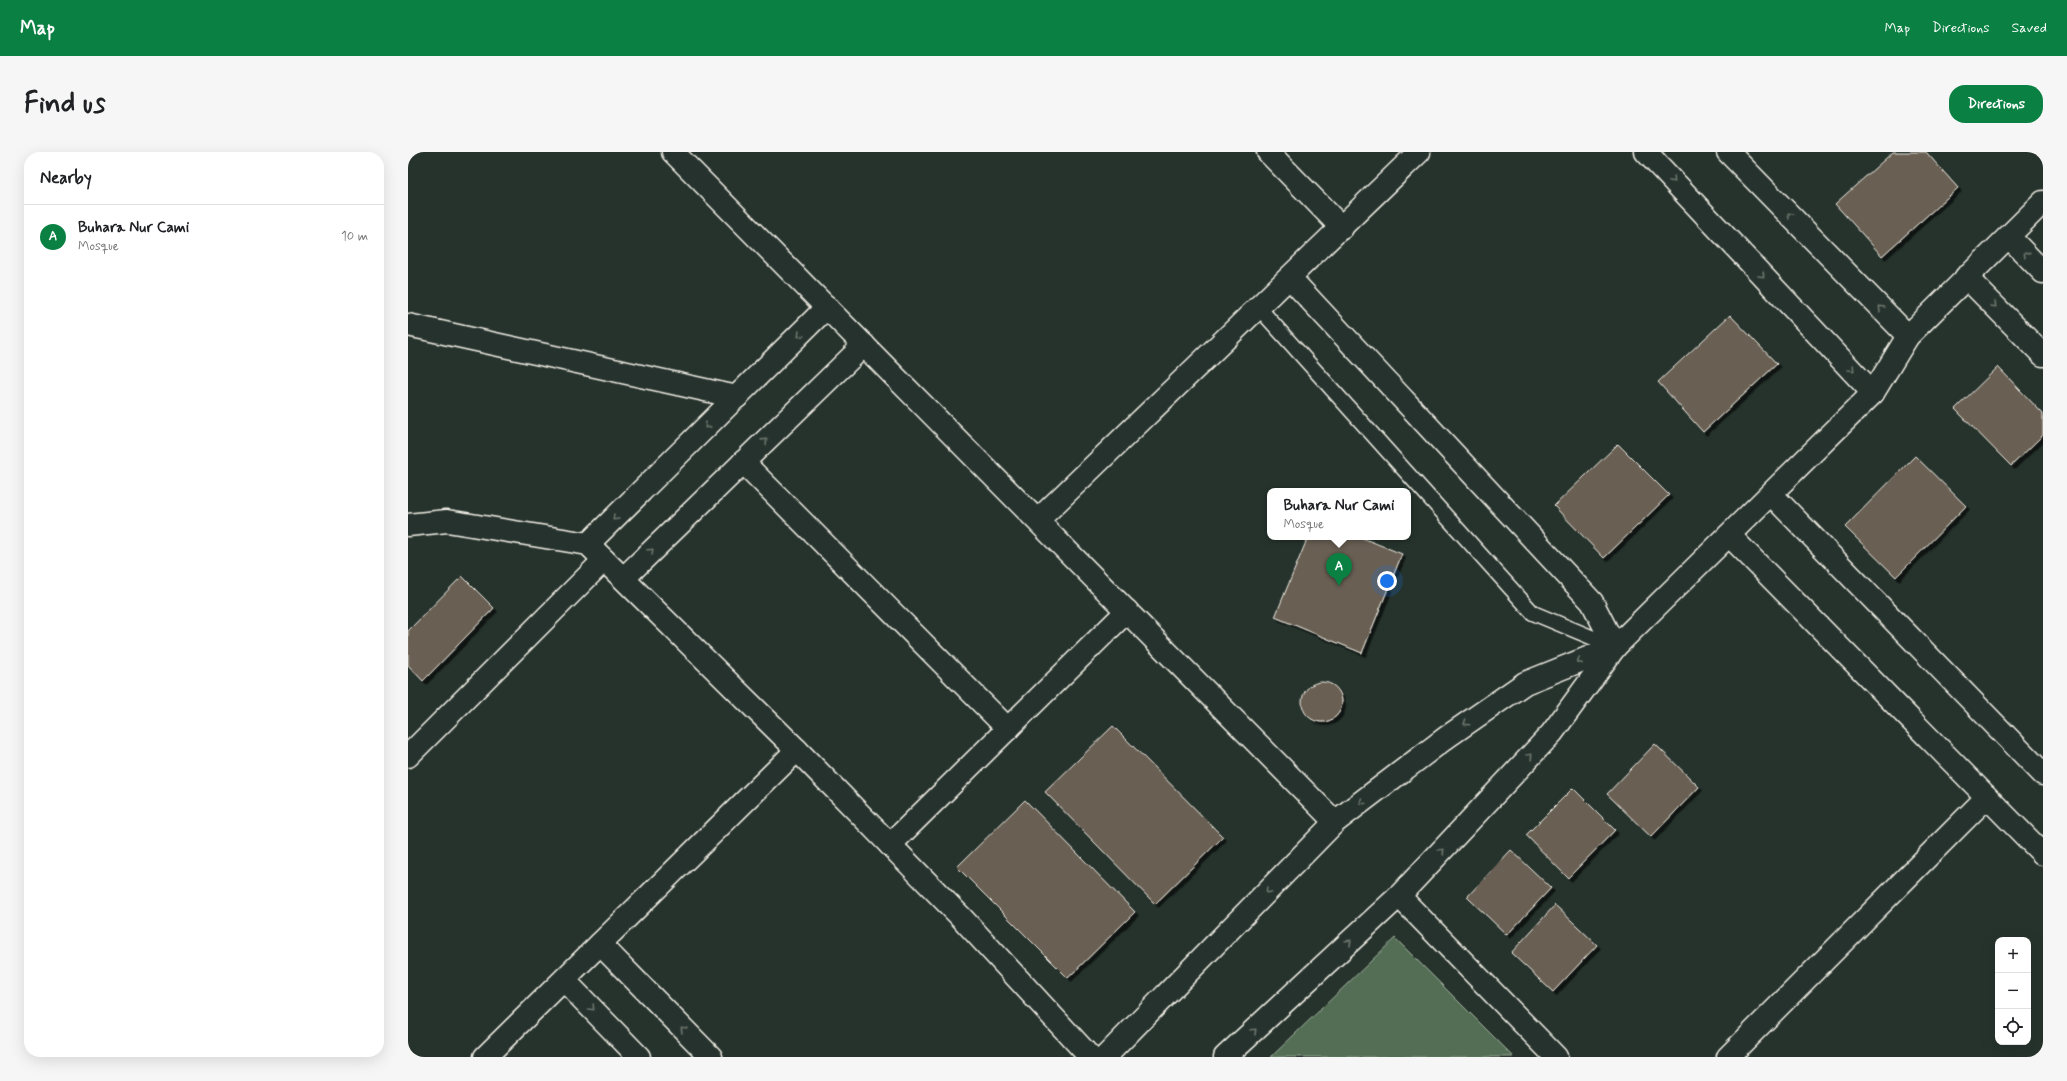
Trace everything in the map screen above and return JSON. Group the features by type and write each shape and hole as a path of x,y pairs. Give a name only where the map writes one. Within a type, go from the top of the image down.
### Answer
{"street":[{"path":"673,152 1335,822"},
{"path":"1268,152 1342,228"},
{"path":"1038,520 1419,152"},
{"path":"1646,152 1873,393"},
{"path":"1728,152 1908,336"},
{"path":"1225,1057 1399,896 1552,733 1615,647 1873,393 1908,336 2043,202"},
{"path":"2009,237 2043,272"},
{"path":"1290,278 1592,602 1615,647"},
{"path":"1966,278 2043,355"},
{"path":"588,544 827,307"},
{"path":"408,324 736,397"},
{"path":"624,578 864,344"},
{"path":"743,462 1008,729"},
{"path":"1770,494 2043,774"},
{"path":"408,525 447,521 588,544 797,750 961,917 1090,1057"},
{"path":"1729,535 2043,854"},
{"path":"408,756 604,560"},
{"path":"890,845 1127,611"},
{"path":"1105,1057 1335,822 1446,736 1525,683 1615,647"},
{"path":"485,1057 797,750"},
{"path":"1728,1057 1986,797"},
{"path":"1399,896 1556,1057"},
{"path":"600,944 710,1057"},
{"path":"564,980 639,1057"}],"lane":[{"path":"1259,308 1533,613 1615,647"}],"green space":[{"path":"1395,938 1514,1057 1271,1057"}],"building":[{"path":"1893,152 1926,152 1958,188 1882,256 1835,204"},
{"path":"1730,315 1777,364 1703,432 1658,382"},
{"path":"1998,367 2043,414 2043,435 2011,466 1955,409"},
{"path":"1618,444 1669,495 1604,558 1554,506"},
{"path":"1915,456 1966,506 1896,577 1845,527"},
{"path":"1307,540 1367,540 1402,554 1362,653 1275,617"},
{"path":"462,576 494,608 423,681 408,665 408,631"},
{"path":"1326,682 1333,685 1339,691 1342,702 1341,710 1333,719 1326,722 1318,722 1311,719 1303,710 1302,698 1305,691 1314,683"},
{"path":"1113,726 1223,837 1155,904 1045,792"},
{"path":"1655,744 1699,787 1651,837 1607,794"},
{"path":"1573,788 1615,830 1568,878 1526,835"},
{"path":"1025,800 1135,912 1068,978 957,867"},
{"path":"1511,850 1551,888 1507,935 1467,897"},
{"path":"1555,905 1597,945 1553,992 1511,953"}],"place":[{"name":"Buhara Nur Cami","path":"1339,586"}]}
